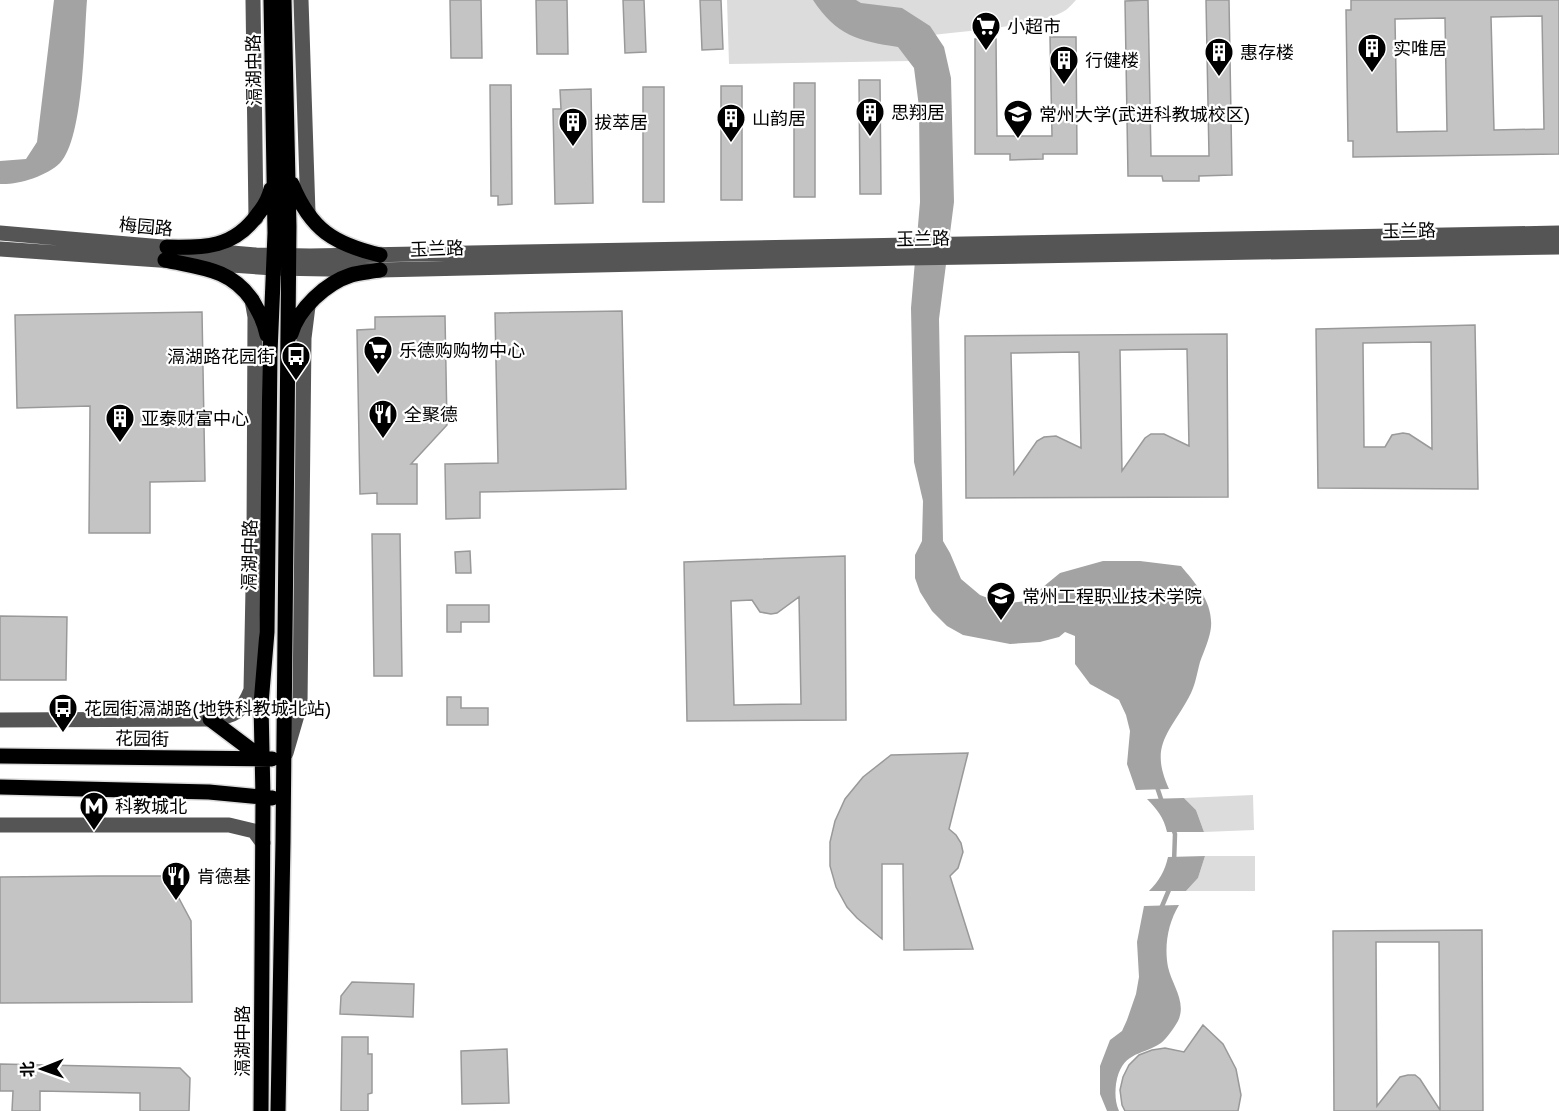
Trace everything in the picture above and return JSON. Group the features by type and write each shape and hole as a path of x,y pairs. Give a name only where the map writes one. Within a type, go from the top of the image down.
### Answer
{"main road":[{"name":"滆湖中路","path":"271,0 281,175"},
{"name":"滆湖中路","path":"278,1111 284,799 286,364 281,262 281,175 284,0"},
{"path":"166,254 219,244 246,229 256,218 281,175 308,213 330,237 380,263"},
{"path":"166,254 226,275 241,285 264,321 270,352"},
{"name":"滆湖中路","path":"261,1111 263,797 261,704 267,632 270,352 281,262"},
{"path":"286,364 294,323 308,306 336,282 380,263"},
{"path":"210,719 262,759"},
{"name":"花园街","path":"0,756 284,759"},
{"path":"0,787 209,792 284,799"}],"street":[{"path":"253,0 256,218"},
{"path":"301,0 308,213"},
{"name":"梅园路","path":"0,233 166,254"},
{"name":"玉兰路","path":"281,262 380,263 957,251 1559,234"},
{"name":"玉兰路","path":"957,251 1559,248"},
{"name":"梅园路","path":"0,249 166,254 281,262"},
{"path":"0,720 210,719 234,714 245,704 251,690 254,538 255,317 252,300"},
{"path":"284,759 300,705 304,338 308,306"},
{"path":"0,825 229,825 254,831 263,843"}],"shaded area":[{"path":"54,0 87,0 81,86 74,132 68,150 54,168 32,179 0,184 0,161 26,159 37,142"},
{"path":"727,0 1076,0 1066,10 1036,21 910,37 910,61 729,64"},
{"path":"813,0 856,0 861,3 902,8 930,26 944,47 951,78 954,202 939,319 943,541 961,579 980,595 1003,604 1026,601 1060,573 1103,561 1140,561 1181,566 1206,601 1211,618 1208,640 1191,693 1164,740 1161,750 1163,774 1169,789 1136,790 1127,764 1130,731 1126,715 1119,700 1090,684 1075,664 1075,636 1065,632 1059,637 1040,642 1010,644 963,635 947,626 932,611 920,592 915,578 915,555 922,541 923,501 914,462 911,308 920,202 919,107 914,68 898,47 860,39 839,29"},
{"path":"1253,795 1254,830 1204,832 1196,810 1184,798"},
{"path":"1184,798 1196,810 1204,832 1167,832 1160,814 1147,799"},
{"path":"1205,856 1255,856 1255,891 1186,891 1198,878"},
{"path":"1205,856 1198,878 1186,891 1149,891 1161,876 1168,857"},
{"path":"1179,905 1170,927 1166,951 1168,967 1180,1000 1178,1021 1161,1043 1132,1056 1122,1066 1116,1087 1119,1111 1107,1111 1100,1094 1100,1066 1110,1040 1122,1031 1136,994 1139,977 1137,942 1144,906"}],"building":[{"path":"450,0 481,0 482,58 451,58"},
{"path":"536,0 567,0 568,54 537,54"},
{"path":"623,0 644,0 646,52 625,53"},
{"path":"700,0 721,0 723,49 702,50"},
{"path":"1148,0 1151,156 1209,156 1206,0 1229,0 1232,175 1199,176 1199,181 1163,181 1162,176 1128,176 1125,1"},
{"name":"实唯居","path":"1351,0 1559,0 1559,154 1353,157 1353,141 1348,141 1346,10 1351,10","holes":["1542,16 1544,129 1494,130 1491,17","1445,18 1447,131 1397,132 1395,19"]},
{"path":"1050,37 1076,37 1077,154 1043,154 1043,159 1010,160 1010,154 975,154 975,39 996,39 997,136 1052,136"},
{"name":"思翔居","path":"859,80 880,80 881,194 860,194"},
{"path":"794,83 815,83 815,197 794,197"},
{"path":"490,85 511,85 512,204 498,205 498,196 491,196"},
{"name":"山韵居","path":"721,86 742,86 742,200 721,200"},
{"path":"643,87 664,87 664,202 643,202"},
{"name":"拔萃居","path":"591,89 593,203 555,204 553,109 561,109 560,90"},
{"path":"622,311 626,489 480,492 480,518 446,519 445,464 498,463 495,313"},
{"path":"202,312 205,481 150,482 150,533 89,533 90,406 17,408 15,315"},
{"path":"445,316 447,425 411,464 417,464 417,504 377,504 377,493 360,494 357,330 375,329 375,317"},
{"path":"1475,325 1478,489 1318,488 1316,329","holes":["1431,342 1432,449 1409,434 1403,433 1392,435 1385,447 1364,447 1363,343"]},
{"path":"1227,334 1228,497 966,498 965,336","holes":["1187,349 1189,446 1164,434 1151,434 1145,438 1122,471 1120,350","1079,352 1081,448 1056,436 1044,437 1037,441 1014,474 1011,353"]},
{"path":"372,534 400,534 402,676 374,676"},
{"path":"470,551 471,573 456,573 455,552"},
{"path":"845,556 846,720 687,721 684,562","holes":["799,597 801,704 734,705 731,601 752,600 760,612 771,614 777,613"]},
{"path":"447,605 489,605 489,622 461,622 461,632 447,632"},
{"path":"0,616 67,617 66,680 0,680"},
{"path":"447,697 461,697 461,708 488,708 488,725 447,725"},
{"path":"968,753 949,829 961,843 963,852 958,868 950,876 973,949 904,950 903,864 882,864 882,939 847,907 836,887 830,866 830,842 835,821 845,799 863,777 891,755"},
{"path":"167,876 191,921 192,1002 0,1003 0,877"},
{"path":"1482,930 1483,1111 1334,1111 1333,931","holes":["1376,942 1439,942 1440,1110 1415,1075 1400,1077 1377,1106"]},
{"path":"352,982 414,984 413,1017 340,1014 341,996"},
{"path":"1203,1025 1223,1044 1236,1069 1241,1095 1238,1111 1125,1111 1120,1090 1129,1065 1139,1055 1152,1050 1165,1048 1184,1052"},
{"path":"342,1037 368,1037 368,1054 372,1054 372,1093 368,1094 368,1111 341,1111"},
{"path":"507,1049 509,1103 462,1104 461,1051"},
{"path":"0,1064 180,1068 190,1078 189,1111 140,1111 140,1093 40,1091 40,1111 12,1111 13,1091 0,1091"}],"waterway":[{"path":"1156,784 1162,802"},
{"path":"1172,826 1175,834 1174,863"},
{"path":"1160,911 1171,885"}],"place":[{"name":"小超市","path":"986,52"},
{"name":"实唯居","path":"1372,74"},
{"name":"惠存楼","path":"1219,78"},
{"name":"行健楼","path":"1064,86"},
{"name":"思翔居","path":"870,138"},
{"name":"常州大学(武进科教城校区)","path":"1018,140"},
{"name":"山韵居","path":"731,144"},
{"name":"拔萃居","path":"573,148"},
{"name":"乐德购购物中心","path":"378,376"},
{"name":"滆湖路花园街","path":"296,382"},
{"name":"全聚德","path":"383,440"},
{"name":"亚泰财富中心","path":"120,444"},
{"name":"常州工程职业技术学院","path":"1001,622"},
{"name":"花园街滆湖路(地铁科教城北站)","path":"63,734"},
{"name":"科教城北","path":"94,832"},
{"name":"肯德基","path":"176,902"}]}
